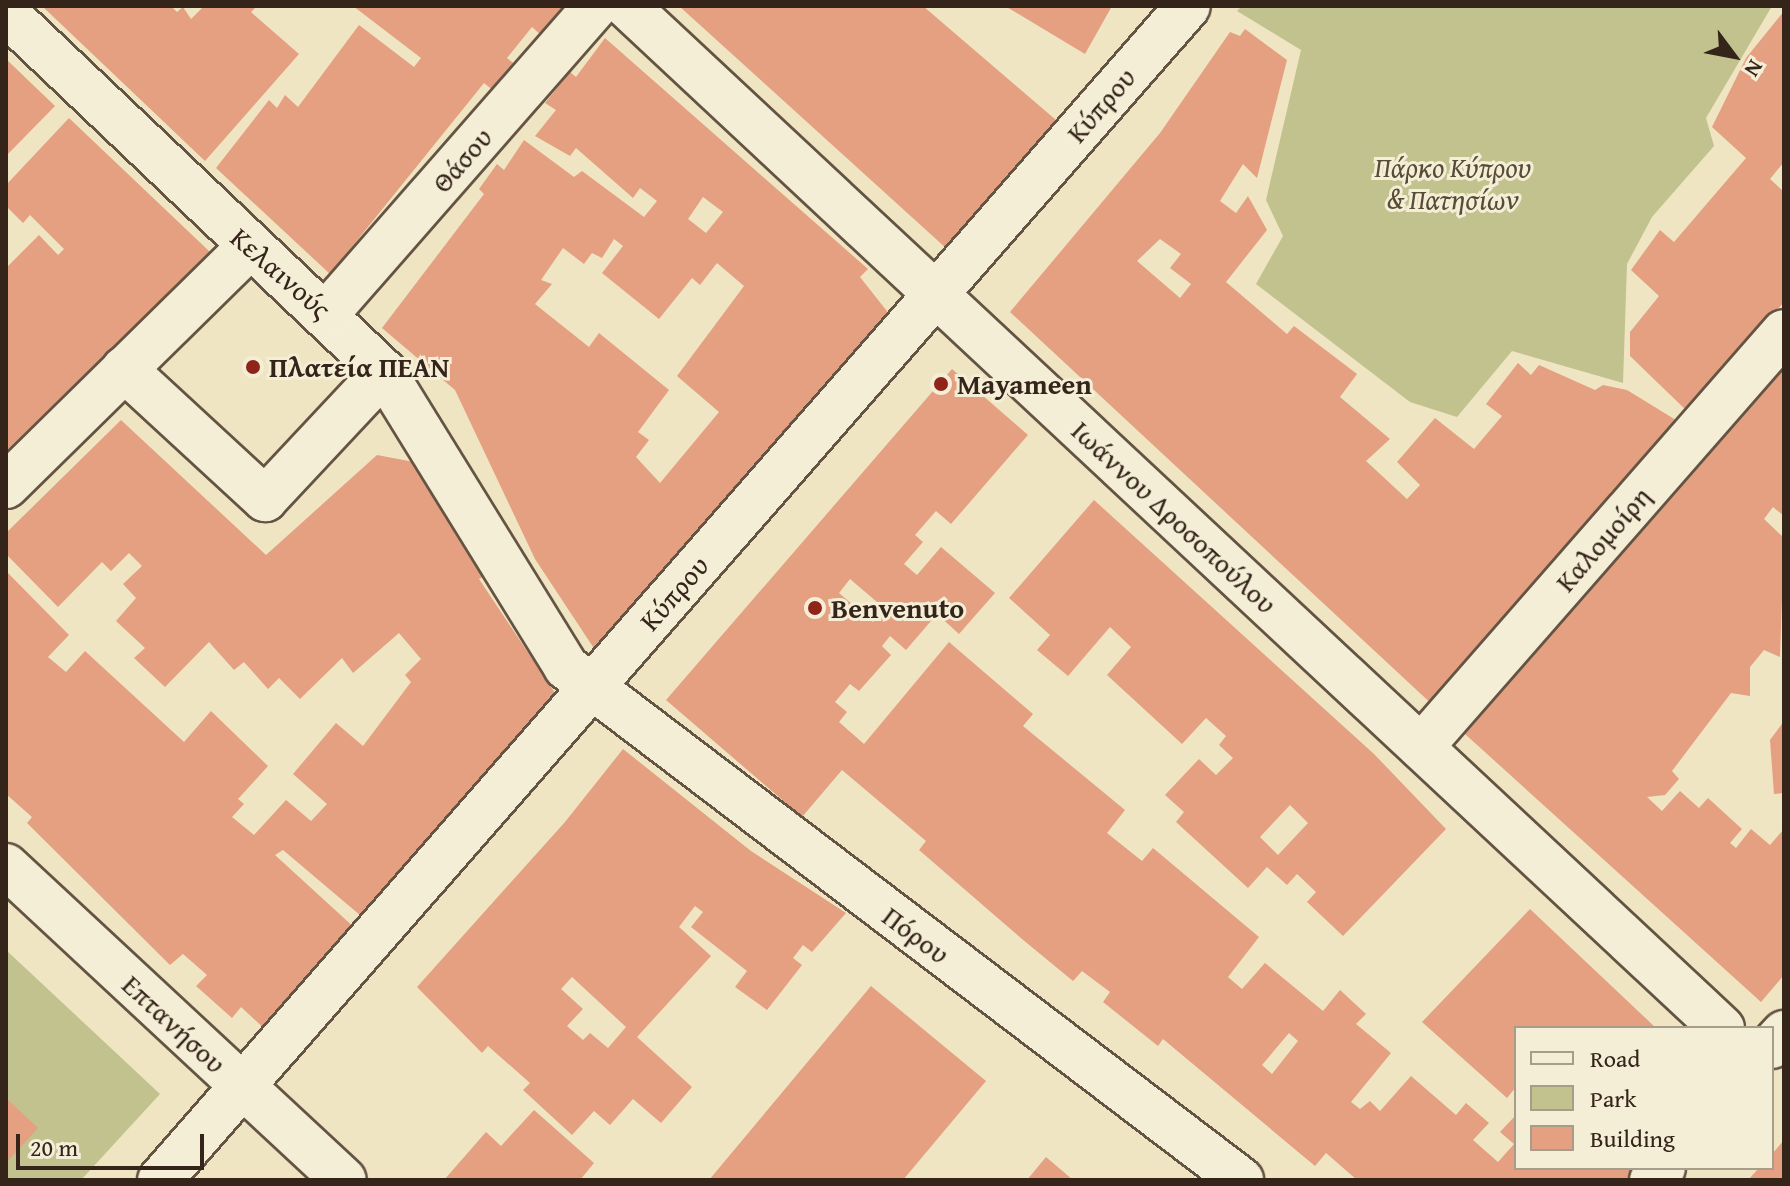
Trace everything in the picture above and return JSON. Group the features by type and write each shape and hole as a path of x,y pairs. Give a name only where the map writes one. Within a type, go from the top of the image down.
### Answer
{"street":[{"name":"Θάσου","path":"327,313 596,6"},
{"name":"Ιωάννου Δροσοπούλου","path":"627,6 1720,1026"},
{"name":"Κύπρου","path":"160,1180 1188,6"},
{"name":"Κελαινούς","path":"6,13 249,247 327,313 384,372 566,667 591,687"},
{"path":"6,486 249,247"},
{"name":"Καλομοίρη","path":"1421,747 1784,332"},
{"path":"124,369 265,499 384,372"},
{"name":"Πόρου","path":"591,687 1241,1180"},
{"name":"Επτανήσου","path":"6,866 241,1088 344,1180"}],"green space":[{"name":"Πάρκο Κύπρου & Πατησίων","path":"1242,6 1772,6 1706,118 1714,146 1652,217 1627,264 1623,383 1512,351 1457,417 1410,402 1256,284 1283,236 1266,200 1301,50 1237,11"},
{"path":"6,950 160,1094 81,1180 6,1180"}],"building":[{"path":"42,6 171,6 177,12 183,7 191,19 204,6 257,6 251,12 299,54 205,161"},
{"path":"353,6 564,6 541,35 532,27 507,58 517,66 495,92 484,83 330,274 216,168 269,100 277,108 285,95 298,107 359,25 414,67 421,58"},
{"path":"679,6 923,6 1056,120 947,249"},
{"path":"1005,6 1112,6 1085,54"},
{"path":"1784,11 1784,162 1770,179 1784,192 1784,302 1688,412 1630,356 1630,332 1659,296 1631,270 1660,230 1674,242 1746,158 1712,127 1746,58"},
{"path":"1245,29 1287,60 1257,178 1243,164 1220,201 1236,213 1248,196 1267,230 1226,282 1287,334 1294,326 1357,374 1340,397 1390,439 1366,461 1407,499 1420,485 1397,462 1435,418 1474,449 1502,416 1486,404 1518,363 1531,375 1539,365 1595,390 1603,385 1627,390 1684,425 1436,708 1010,312 1160,133 1230,32 1240,36","holes":["1160,239 1181,254 1170,268 1191,284 1180,298 1137,261"]},
{"path":"605,38 868,269 860,277 890,315 878,326 890,336 861,368 850,358 601,659 535,559 455,390 382,328 484,194 479,189 497,164 504,170 524,140 574,177 582,171 644,217 657,201 640,188 633,198 576,148 570,156 535,136 556,110 545,103 570,72 576,77","holes":["703,197 723,212 706,233 688,219","614,239 623,246 602,273 659,319 692,278 700,285 717,263 744,286 677,376 719,412 660,483 636,457 649,440 638,432 669,390 599,333 589,347 535,304 552,284 541,280 563,248 584,264 592,253 602,258"]},
{"path":"6,59 55,106 6,156"},
{"path":"69,118 210,252 6,451 6,268 39,235 58,255 64,249 30,215 23,223 6,206 6,185"},
{"path":"1784,367 1784,516 1773,507 1764,519 1784,538 1780,657 1764,650 1750,667 1750,696 1731,693 1672,771 1679,779 1665,795 1647,797 1662,811 1680,791 1699,808 1708,798 1742,829 1730,843 1736,848 1751,829 1770,845 1784,829 1784,975 1761,1002 1465,734"},
{"path":"952,369 1028,435 951,524 936,511 915,535 923,542 904,564 917,575 941,547 995,593 959,634 937,614 906,650 890,636 882,646 891,655 859,691 850,684 835,702 847,712 839,722 864,744 949,642 1033,714 1023,726 1125,810 1107,833 1142,861 1153,848 1259,937 1228,977 1242,989 1265,963 1323,1011 1340,990 1366,1014 1356,1024 1391,1053 1351,1102 1360,1109 1370,1101 1380,1111 1411,1076 1456,1115 1466,1103 1489,1123 1473,1140 1498,1162 1514,1144 1514,1170 1648,1170 1639,1180 1357,1180 1326,1153 1315,1166 1163,1039 1158,1046 1103,1002 1110,992 1082,971 1073,981 1022,939 919,850 926,841 842,770 802,817 666,700","holes":["850,579 884,608 873,622 839,593","1289,1033 1298,1041 1272,1074 1262,1065"]},
{"path":"121,420 266,555 377,455 414,462 486,575 479,579 561,702 367,921 283,850 275,855 357,930 268,1032 241,1007 232,1018 196,986 207,975 183,954 170,965 27,823 32,817 6,794 6,571 69,635 48,657 66,672 85,651 184,742 211,711 268,766 238,799 244,804 232,817 254,835 286,800 311,821 327,804 293,774 336,723 363,746 411,682 405,675 421,659 399,633 353,673 342,658 300,699 279,678 268,689 244,662 234,670 209,642 165,687 134,658 145,648 116,621 136,598 123,584 142,566 129,553 111,571 102,562 58,607 6,554 6,533"},
{"path":"1094,500 1374,754 1446,829 1343,936 1307,902 1316,892 1297,874 1287,885 1267,867 1248,888 1176,822 1184,812 1165,795 1199,759 1216,775 1233,758 1219,745 1226,736 1206,718 1182,744 1107,675 1131,647 1110,627 1068,676 1037,650 1050,635 1009,598","holes":["1290,805 1308,823 1278,855 1260,837"]},
{"path":"1784,721 1784,793 1774,794 1770,740"},
{"path":"623,749 751,851 846,913 812,952 803,945 793,958 802,965 767,1010 735,987 747,971 691,927 703,912 695,906 679,927 711,956 637,1037 692,1087 661,1123 633,1099 610,1125 594,1111 572,1135 523,1090 530,1083 488,1046 482,1053 417,987 565,822","holes":["572,977 626,1027 608,1048 590,1033 583,1040 567,1026 583,1009 561,989"]},
{"path":"1530,909 1654,1026 1514,1026 1514,1089 1507,1098 1422,1022"},
{"path":"871,986 986,1081 903,1180 709,1180"},
{"path":"6,1098 38,1128 6,1163"},
{"path":"534,1110 594,1163 580,1180 444,1180 486,1132 501,1146"},
{"path":"1514,1117 1514,1144 1500,1132"},
{"path":"1784,1140 1784,1180 1748,1180 1757,1170 1774,1170 1774,1152"},
{"path":"1046,1157 1073,1180 1027,1180"}],"place":[{"name":"Πλατεία ΠΕΑΝ","path":"253,367"},
{"name":"Mayameen","path":"941,384"},
{"name":"Benvenuto","path":"815,608"}]}
